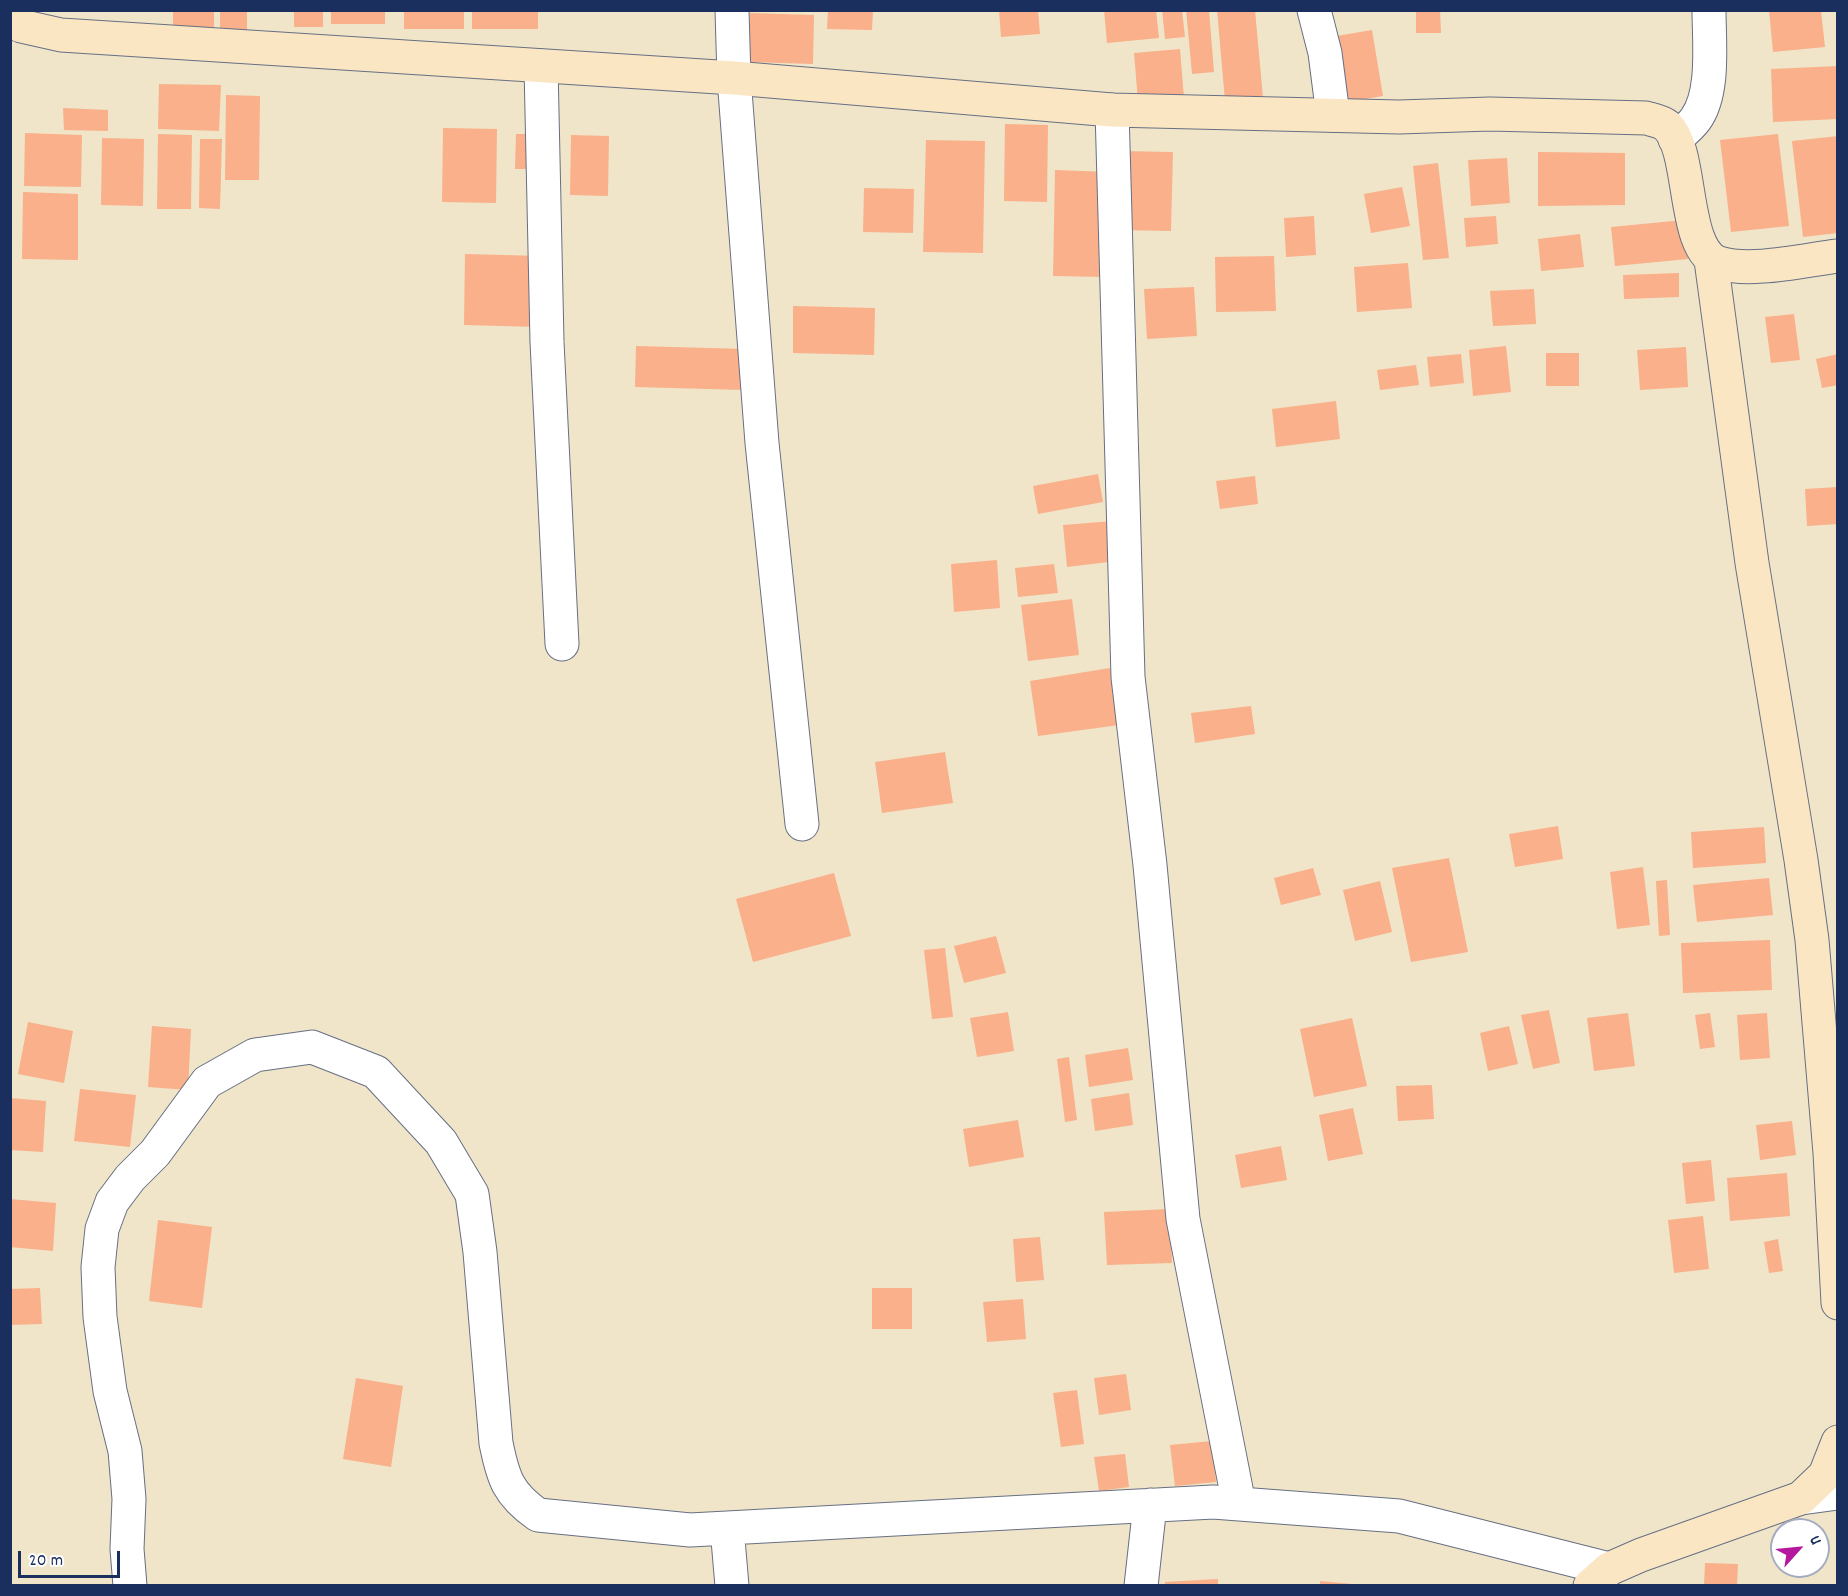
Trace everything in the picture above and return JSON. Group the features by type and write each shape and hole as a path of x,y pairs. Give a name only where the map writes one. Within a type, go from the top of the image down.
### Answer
{"street":[{"path":"732,10 734,78 762,443 802,824"},
{"path":"1314,10 1325,53 1333,115"},
{"path":"1675,139 1696,119 1706,92 1709,66 1709,10"},
{"path":"10,15 21,26 61,35 734,78 1112,110 1399,117 1490,114 1646,118 1668,127 1682,160 1691,215 1711,260 1752,563 1801,860 1812,940 1830,1153 1838,1303"},
{"path":"541,66 547,342 562,644"},
{"path":"1112,110 1128,677 1151,877 1183,1219 1239,1504"},
{"path":"1711,260 1736,267 1838,256"},
{"path":"130,1586 127,1549 129,1499 125,1451 110,1391 100,1317 98,1267 102,1229 112,1202 130,1178 155,1153 207,1082 255,1055 312,1047 376,1072 441,1142 471,1194 480,1252 496,1443 501,1469 520,1502 538,1515 690,1530 1213,1502 1399,1516 1600,1577 1687,1538 1721,1528 1801,1498 1838,1493"},
{"path":"1801,1498 1825,1475 1838,1442"},
{"path":"1141,1586 1150,1505"},
{"path":"727,1528 732,1586"}],"building":[{"path":"173,10 214,10 214,36 173,36"},
{"path":"220,10 247,10 247,40 220,39"},
{"path":"294,10 323,10 323,27 294,27"},
{"path":"331,10 385,10 385,24 331,24"},
{"path":"404,10 464,10 464,29 404,29"},
{"path":"472,10 538,10 538,29 472,29"},
{"path":"828,10 873,10 872,30 827,29"},
{"path":"999,10 1038,10 1040,34 1001,37"},
{"path":"1104,10 1156,10 1159,38 1107,43"},
{"path":"1162,10 1182,10 1185,37 1165,39"},
{"path":"1186,10 1209,10 1214,72 1192,74"},
{"path":"1217,10 1255,10 1264,109 1226,112"},
{"path":"1416,10 1440,10 1441,33 1416,33"},
{"path":"1769,10 1821,10 1825,47 1773,52"},
{"path":"750,13 814,15 813,64 749,62"},
{"path":"1372,30 1383,96 1341,103 1331,37"},
{"path":"1180,49 1184,98 1138,101 1134,53"},
{"path":"1838,66 1838,119 1773,122 1771,69"},
{"path":"159,84 221,85 219,131 158,129"},
{"path":"226,95 260,96 259,180 225,180"},
{"path":"63,108 108,110 108,131 64,130"},
{"path":"1005,124 1048,125 1047,202 1004,201"},
{"path":"443,128 497,129 496,203 442,202"},
{"path":"25,133 82,135 81,187 24,186"},
{"path":"158,134 192,135 191,209 157,209"},
{"path":"516,134 538,134 537,169 515,169"},
{"path":"1778,134 1789,226 1731,232 1720,140"},
{"path":"571,135 609,136 608,196 570,195"},
{"path":"1838,136 1838,233 1803,237 1792,141"},
{"path":"102,138 144,139 143,206 101,205"},
{"path":"200,139 222,139 220,209 199,208"},
{"path":"926,140 985,141 983,253 923,252"},
{"path":"1122,151 1173,152 1171,231 1121,230"},
{"path":"1538,152 1625,153 1625,205 1538,206"},
{"path":"1507,158 1510,203 1471,206 1468,160"},
{"path":"1438,163 1449,258 1423,260 1413,166"},
{"path":"1055,170 1108,172 1106,277 1053,276"},
{"path":"1402,187 1410,226 1371,233 1364,194"},
{"path":"864,188 914,189 913,233 863,232"},
{"path":"23,192 78,194 78,260 22,259"},
{"path":"1314,216 1316,255 1286,257 1284,218"},
{"path":"1496,216 1498,244 1466,247 1464,218"},
{"path":"1684,220 1688,259 1615,266 1611,227"},
{"path":"1580,234 1584,267 1541,271 1538,239"},
{"path":"465,254 541,256 540,327 464,325"},
{"path":"1274,256 1276,311 1216,312 1215,257"},
{"path":"1408,263 1412,308 1357,312 1354,267"},
{"path":"1679,273 1679,297 1624,299 1623,275"},
{"path":"1194,287 1197,336 1147,339 1144,289"},
{"path":"1534,289 1536,324 1493,326 1490,291"},
{"path":"793,306 875,308 874,355 793,353"},
{"path":"1794,314 1800,360 1771,363 1765,317"},
{"path":"636,346 746,349 745,390 635,387"},
{"path":"1506,346 1511,392 1473,396 1469,350"},
{"path":"1686,347 1688,387 1640,390 1637,350"},
{"path":"1546,353 1579,353 1579,386 1546,386"},
{"path":"1461,354 1464,383 1430,387 1427,357"},
{"path":"1838,354 1838,385 1822,388 1816,359"},
{"path":"1416,365 1419,385 1380,390 1377,370"},
{"path":"1336,401 1340,439 1276,447 1272,409"},
{"path":"1098,474 1103,502 1038,514 1033,486"},
{"path":"1255,476 1258,504 1220,509 1216,481"},
{"path":"1838,487 1838,524 1807,526 1805,489"},
{"path":"1113,521 1117,561 1067,567 1063,525"},
{"path":"997,560 1000,608 954,612 951,564"},
{"path":"1054,564 1058,593 1018,597 1015,568"},
{"path":"1072,599 1079,655 1028,661 1021,605"},
{"path":"1110,668 1119,725 1038,736 1030,681"},
{"path":"1251,706 1255,734 1195,743 1191,713"},
{"path":"945,752 953,803 882,813 875,762"},
{"path":"1558,826 1563,859 1515,867 1509,834"},
{"path":"1764,827 1766,863 1693,868 1691,832"},
{"path":"1449,858 1468,952 1411,962 1392,868"},
{"path":"1643,867 1650,925 1617,929 1610,872"},
{"path":"1313,868 1321,895 1281,905 1274,878"},
{"path":"834,873 851,936 753,962 736,899"},
{"path":"1769,878 1773,915 1697,922 1693,885"},
{"path":"1667,880 1670,935 1659,936 1656,881"},
{"path":"1380,881 1392,932 1355,941 1343,890"},
{"path":"996,936 1006,973 964,983 954,946"},
{"path":"1770,940 1772,990 1683,993 1681,943"},
{"path":"945,948 953,1017 932,1019 924,950"},
{"path":"1549,1010 1560,1063 1533,1069 1521,1015"},
{"path":"1008,1012 1014,1051 977,1057 970,1018"},
{"path":"1628,1013 1635,1066 1594,1071 1587,1018"},
{"path":"1710,1013 1715,1047 1700,1049 1695,1015"},
{"path":"1767,1013 1770,1058 1740,1060 1737,1015"},
{"path":"1352,1018 1367,1086 1314,1097 1300,1029"},
{"path":"28,1022 73,1031 64,1083 18,1074"},
{"path":"152,1026 191,1029 188,1090 148,1087"},
{"path":"1509,1026 1518,1064 1488,1071 1480,1033"},
{"path":"1128,1048 1133,1080 1089,1087 1085,1055"},
{"path":"1069,1057 1077,1120 1065,1122 1057,1059"},
{"path":"1432,1085 1434,1119 1398,1121 1396,1086"},
{"path":"80,1089 136,1095 130,1147 74,1141"},
{"path":"1129,1093 1133,1125 1095,1131 1091,1099"},
{"path":"10,1098 46,1101 43,1152 10,1150"},
{"path":"1353,1108 1363,1154 1328,1161 1319,1115"},
{"path":"1018,1120 1024,1157 969,1167 963,1129"},
{"path":"1792,1121 1796,1155 1760,1160 1756,1125"},
{"path":"1281,1146 1287,1180 1241,1188 1235,1155"},
{"path":"1711,1160 1715,1201 1686,1204 1682,1163"},
{"path":"1787,1173 1790,1216 1730,1221 1727,1178"},
{"path":"10,1199 56,1203 53,1251 10,1247"},
{"path":"1170,1209 1172,1263 1107,1265 1104,1212"},
{"path":"1703,1216 1709,1269 1674,1273 1668,1220"},
{"path":"158,1220 212,1227 202,1308 149,1301"},
{"path":"1040,1237 1044,1280 1016,1282 1013,1239"},
{"path":"1778,1239 1783,1271 1769,1273 1764,1242"},
{"path":"40,1288 42,1324 10,1325 10,1289"},
{"path":"872,1288 912,1288 912,1329 872,1329"},
{"path":"1023,1299 1026,1339 987,1342 983,1302"},
{"path":"1126,1374 1131,1410 1099,1415 1094,1378"},
{"path":"356,1378 403,1386 391,1467 343,1459"},
{"path":"1077,1390 1084,1444 1061,1447 1053,1393"},
{"path":"1212,1441 1216,1482 1175,1486 1170,1445"},
{"path":"1125,1454 1129,1487 1099,1491 1094,1457"},
{"path":"1705,1563 1738,1564 1737,1586 1704,1586"},
{"path":"1218,1579 1218,1586 1165,1586 1165,1582"},
{"path":"1320,1581 1352,1584 1352,1586 1320,1586"}]}
